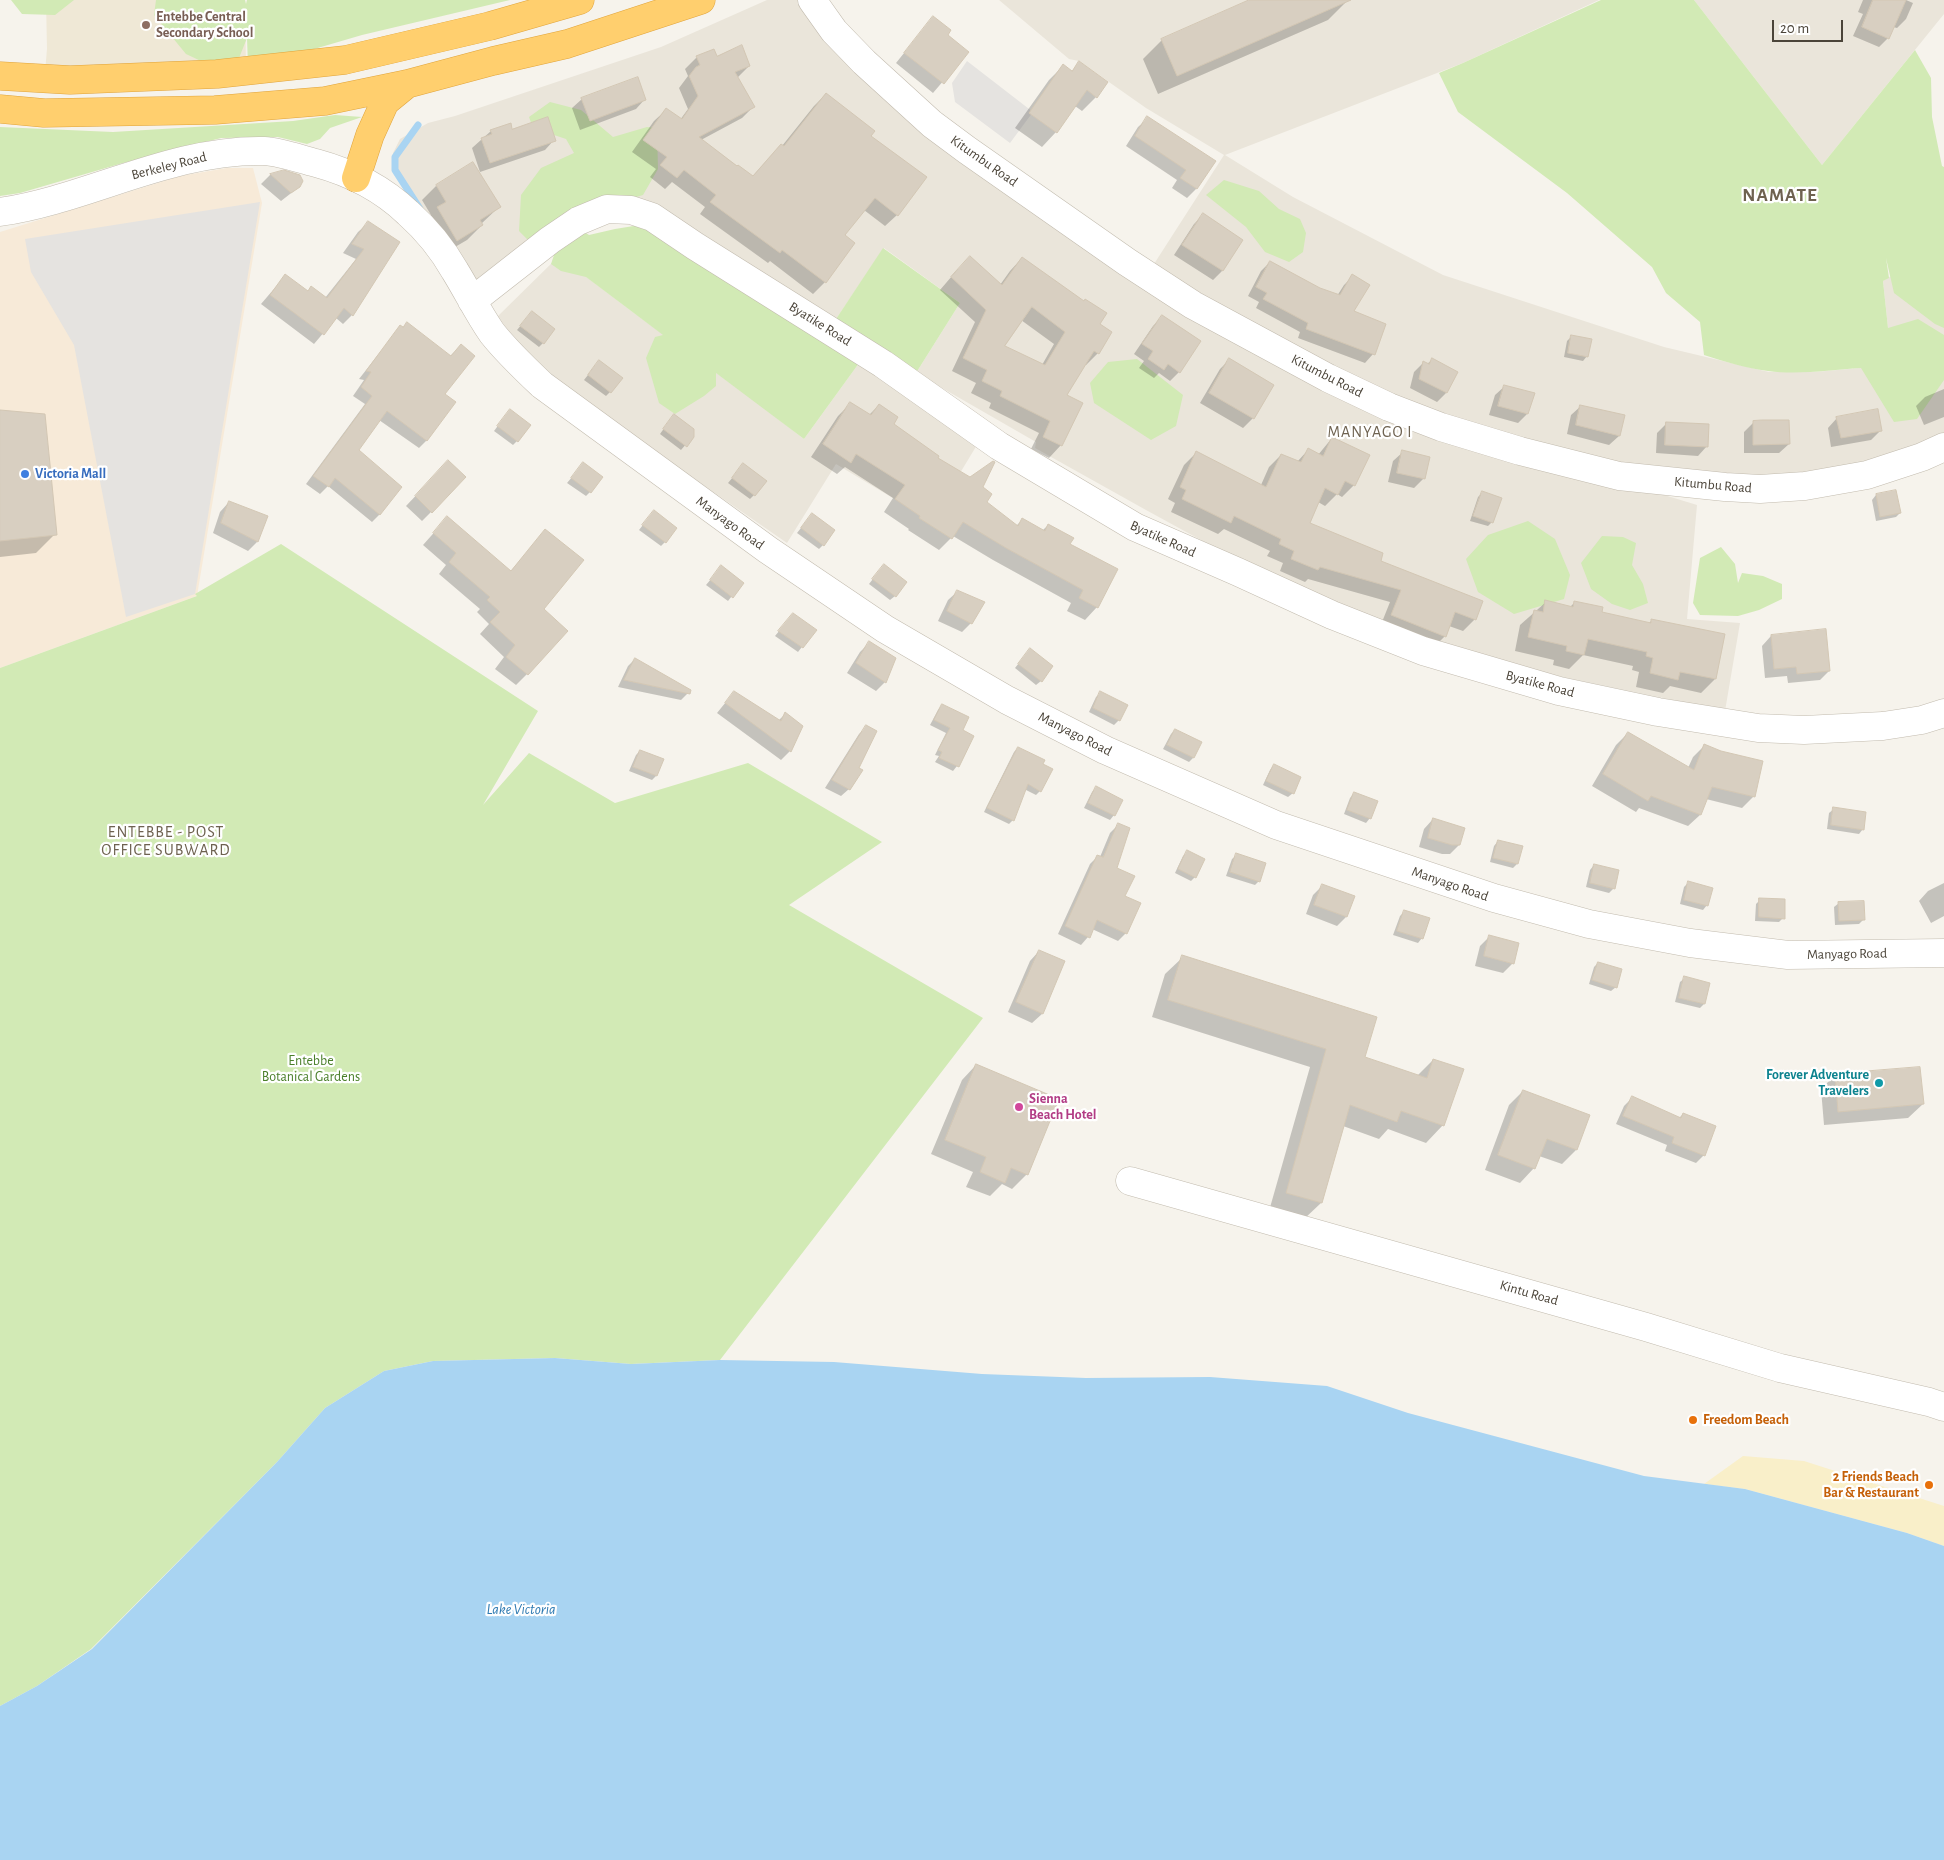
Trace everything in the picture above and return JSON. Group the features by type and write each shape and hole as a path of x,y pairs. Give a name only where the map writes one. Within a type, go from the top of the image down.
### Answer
{"highway":[{"path":"0,76 70,80 217,74 345,60 490,26 580,0"},
{"path":"0,109 44,112 215,110 325,101 407,84 493,61 568,44 701,0"},
{"path":"362,180 370,135 385,102 407,84"}],"street":[{"name":"Kitumbu Road","path":"812,0 834,31 864,62 932,124 1056,213 1193,306 1328,378 1389,407 1441,427 1503,446 1610,473 1725,487 1760,489 1805,486 1858,477 1922,457 1944,447"},
{"name":"Berkeley Road","path":"0,212 26,208 116,179 203,156 265,151 336,168 362,180"},
{"name":"Manyago Road","path":"362,180 407,212 435,243 455,270 493,333 516,360 542,385 768,550 886,629 1006,700 1105,750 1276,825 1475,892 1589,924 1690,943 1788,955 1944,953"},
{"name":"Byatike Road","path":"472,301 550,240 578,221 607,209 631,210 652,217 883,364 999,446 1135,528 1332,615 1423,650 1559,690 1658,712 1758,728 1813,730 1883,726 1922,720 1944,713"},
{"name":"Kintu Road","path":"1130,1181 1637,1324 1780,1368 1939,1397"}],"shaded area":[{"name":"Entebbe Central Secondary School","path":"46,0 245,0 246,69 44,84 47,49"},
{"path":"767,0 801,0 839,49 1224,336 1661,494 1697,505 1687,619 1740,623 1725,711 1491,662 1373,618 1254,569 1146,510 1035,448 1036,442 916,373 960,303 884,248 834,322 646,203 538,243 472,289 393,172 393,153 400,139 428,123 455,116 661,47"},
{"path":"999,0 1599,0 1463,63 1225,155 1293,197 1443,275 1664,347 1769,372 1815,372 1892,365 1883,281 1924,256 1944,238 1944,442 1899,463 1724,483 1539,447 1369,387 1214,302 1154,264 1224,155 1146,108 1079,61 1069,59"},
{"path":"1694,0 1944,0 1944,14 1822,165"},
{"path":"967,61 1033,112 1010,143 955,102 952,83"},
{"path":"227,168 253,168 262,203 197,596 0,668 0,232 180,176"},
{"path":"260,202 195,594 126,617 74,345 31,272 25,239"},
{"path":"559,256 804,439 862,359 980,440 931,521 836,464 787,543 573,395 522,351 498,316"}],"green space":[{"path":"11,0 74,0 55,15 22,14"},
{"path":"156,0 245,0 246,4 247,0 510,0 362,35 246,69 248,66 247,38 239,58 222,71 186,54 154,15"},
{"path":"1601,0 1694,0 1822,165 1915,50 1931,78 1932,117 1942,166 1944,167 1944,328 1935,324 1894,293 1886,258 1889,278 1883,281 1888,328 1918,319 1944,335 1944,380 1917,419 1894,422 1861,368 1815,372 1779,372 1760,370 1704,355 1700,322 1666,293 1652,267 1567,193 1458,112 1439,73"},
{"path":"550,102 581,110 613,137 647,127 657,128 658,169 643,195 620,202 533,245 519,231 521,195 541,168 574,153 566,139 533,128 529,117"},
{"path":"335,115 362,117 330,128 320,139 307,144 278,137 221,138 123,163 20,193 0,196 0,127 113,132 293,121"},
{"path":"1224,180 1259,191 1279,209 1300,219 1306,233 1303,252 1289,262 1265,252 1246,227 1206,195"},
{"path":"646,224 862,359 804,439 716,373 716,386 675,414 659,403 646,358 655,337 663,335 586,277 561,271 551,264 557,246 586,233 589,235"},
{"path":"883,248 960,303 916,373 834,322"},
{"path":"1137,359 1183,395 1176,426 1151,440 1094,403 1090,383 1108,362"},
{"path":"1528,521 1555,539 1570,575 1564,599 1514,614 1478,592 1466,559 1488,535"},
{"path":"1602,536 1623,537 1636,543 1632,565 1643,584 1648,603 1630,610 1612,604 1591,589 1581,563"},
{"name":"Entebbe Botanical Gardens","path":"281,544 538,711 483,805 529,753 615,803 748,763 882,842 789,905 983,1018 720,1360 631,1364 555,1358 433,1361 384,1371 325,1408 277,1462 91,1649 37,1686 0,1706 0,668 197,596 195,594"},
{"path":"1721,547 1735,564 1738,583 1742,573 1763,576 1782,584 1782,599 1759,610 1738,616 1700,615 1693,603 1700,558"}],"sand":[{"path":"1743,1456 1804,1461 1944,1506 1944,1546 1907,1533 1745,1489 1704,1484"}],"water":[{"name":"Lake Victoria","path":"555,1358 631,1364 720,1360 834,1362 982,1374 1086,1378 1210,1377 1327,1386 1408,1413 1644,1476 1745,1489 1907,1533 1944,1546 1944,1860 0,1860 0,1706 37,1686 92,1649 277,1462 325,1408 384,1371 433,1361"}],"building":[{"path":"1249,0 1351,0 1177,76 1161,39"},
{"path":"1873,0 1906,0 1889,39 1862,27"},
{"path":"933,16 951,30 948,35 969,52 944,84 904,53"},
{"path":"742,45 750,66 735,72 755,107 699,137 737,166 753,176 781,144 784,146 826,93 875,131 871,136 927,177 898,216 875,198 845,235 855,243 826,283 782,250 780,253 710,202 716,195 684,170 677,178 660,165 667,157 643,140 666,108 682,119 698,96 689,76 700,65 696,56 714,49 717,56"},
{"path":"1079,61 1108,82 1097,98 1087,90 1057,133 1029,113 1063,64 1072,71"},
{"path":"638,77 646,100 590,121 581,98"},
{"path":"1147,116 1216,161 1197,189 1180,178 1186,170 1135,136"},
{"path":"548,117 556,141 490,163 481,138 492,134 490,130 511,123 512,129"},
{"path":"473,162 501,207 480,220 483,225 457,241 437,207 446,202 436,185"},
{"path":"284,170 300,175 303,181 300,187 291,193 270,174"},
{"path":"1203,213 1243,240 1223,271 1182,245"},
{"path":"368,221 400,242 353,316 344,308 324,335 270,295 285,274 308,291 311,286 327,298 364,249 352,244"},
{"path":"970,256 1002,285 1022,257 1084,301 1085,299 1107,313 1100,324 1112,332 1099,354 1094,351 1067,395 1083,403 1062,446 1043,437 1050,421 1000,396 1002,391 982,381 987,370 963,358 986,310 951,277","holes":["1032,307 1065,332 1045,365 1005,346"]},
{"path":"1270,261 1320,288 1340,295 1352,274 1370,285 1354,311 1386,324 1375,355 1306,329 1308,323 1263,299 1267,293 1256,287"},
{"path":"532,311 555,329 544,344 520,326"},
{"path":"1162,315 1201,341 1180,373 1168,364 1164,370 1148,359 1153,351 1142,344"},
{"path":"407,322 451,356 461,344 475,356 445,394 456,402 427,441 387,411 359,450 402,487 380,515 335,478 329,487 313,476 372,396 361,387 371,372 366,371 400,325 403,327"},
{"path":"1571,335 1592,339 1588,357 1568,353"},
{"path":"1229,358 1274,385 1254,419 1209,393"},
{"path":"1432,358 1458,372 1447,393 1419,379 1423,361 1429,364"},
{"path":"599,360 623,378 611,393 588,375"},
{"path":"1504,385 1535,393 1528,414 1498,406"},
{"path":"850,402 871,415 879,404 898,417 894,424 939,456 938,458 970,477 993,461 995,462 983,487 992,494 987,502 1018,526 1022,518 1045,531 1048,524 1074,538 1070,544 1118,569 1098,608 1079,598 1083,590 963,522 952,539 919,518 920,516 895,499 905,485 856,454 851,463 823,444"},
{"path":"1580,405 1625,415 1620,436 1576,425"},
{"path":"510,409 531,425 518,442 497,426"},
{"path":"1878,409 1882,431 1841,438 1836,417"},
{"name":"Victoria Mall","path":"0,410 45,414 57,535 0,541"},
{"path":"674,414 694,429 694,437 687,447 663,429"},
{"path":"1789,420 1790,444 1753,445 1753,421"},
{"path":"1666,422 1709,424 1708,447 1665,445"},
{"path":"1332,437 1370,455 1355,486 1345,481 1338,495 1325,488 1310,523 1383,553 1381,561 1483,601 1476,620 1455,612 1446,637 1391,615 1401,590 1320,567 1318,570 1291,559 1294,551 1279,544 1281,539 1234,516 1231,523 1182,499 1186,490 1180,487 1196,451 1266,487 1281,454 1301,462 1308,448 1323,456"},
{"path":"1402,450 1430,457 1425,479 1397,473"},
{"path":"448,460 466,477 432,513 415,496"},
{"path":"583,462 603,477 591,493 571,478"},
{"path":"743,463 767,481 755,496 732,478"},
{"path":"1896,490 1901,513 1880,517 1876,494"},
{"path":"1482,491 1502,498 1493,523 1473,516"},
{"path":"229,501 268,516 258,542 221,523"},
{"path":"654,510 677,528 666,543 642,525"},
{"path":"812,513 835,530 824,546 801,528"},
{"path":"447,516 511,571 545,529 584,560 544,609 568,631 528,675 506,657 515,645 490,622 500,612 487,600 490,597 449,562 456,553 433,533"},
{"path":"884,564 907,582 896,597 872,579"},
{"path":"721,565 744,583 733,598 710,580"},
{"path":"957,590 985,602 972,624 947,611"},
{"path":"1545,600 1573,607 1574,601 1603,607 1602,612 1651,623 1651,619 1725,634 1716,679 1680,672 1678,680 1650,673 1653,658 1646,656 1647,652 1588,639 1584,655 1566,651 1567,646 1528,637 1534,610 1543,612"},
{"path":"793,613 817,630 803,648 778,631"},
{"path":"1826,629 1830,671 1797,674 1796,667 1774,669 1771,635"},
{"path":"869,641 896,658 886,683 856,663"},
{"path":"1030,648 1053,666 1042,682 1018,664"},
{"path":"635,658 691,690 690,694 624,680"},
{"path":"734,691 781,721 785,712 803,726 791,752 725,703"},
{"path":"1100,691 1128,705 1120,721 1093,708"},
{"path":"942,704 969,717 963,730 974,736 959,767 939,758 942,752 938,750 950,728 934,720"},
{"path":"866,725 877,731 859,768 863,770 850,790 832,780"},
{"path":"1175,729 1202,742 1194,758 1167,745"},
{"path":"1628,732 1694,770 1704,744 1721,751 1763,761 1755,797 1712,787 1701,815 1651,796 1648,801 1603,774"},
{"path":"1018,747 1045,760 1043,764 1053,769 1041,792 1028,784 1014,821 987,808"},
{"path":"640,750 664,759 657,776 633,767"},
{"path":"1274,764 1301,777 1294,794 1266,781"},
{"path":"1096,786 1123,800 1115,816 1088,803"},
{"path":"1354,792 1378,801 1371,819 1347,810"},
{"path":"1833,807 1866,812 1864,830 1831,825"},
{"path":"1433,818 1465,828 1460,845 1452,845 1428,838"},
{"path":"1118,823 1130,828 1117,868 1135,876 1125,896 1141,903 1127,934 1097,920 1090,938 1065,926 1097,855 1103,857"},
{"path":"1498,840 1523,846 1518,864 1493,858"},
{"path":"1187,850 1205,859 1196,878 1178,869"},
{"path":"1236,853 1266,863 1260,882 1230,872"},
{"path":"1594,864 1619,870 1615,889 1590,883"},
{"path":"1688,881 1713,888 1708,906 1684,900"},
{"path":"1322,884 1355,896 1347,917 1314,905"},
{"path":"1759,898 1785,899 1785,919 1759,917"},
{"path":"1864,901 1865,920 1839,921 1838,902"},
{"path":"1404,910 1430,918 1423,939 1397,931"},
{"path":"1489,935 1519,943 1514,964 1484,956"},
{"path":"1039,950 1065,961 1043,1014 1016,1002"},
{"path":"1182,955 1377,1017 1365,1057 1427,1078 1433,1059 1464,1069 1444,1126 1401,1111 1397,1122 1350,1105 1322,1203 1286,1193 1326,1049 1168,1000"},
{"path":"1598,962 1622,969 1617,988 1592,980"},
{"path":"1684,976 1710,983 1705,1004 1679,998"},
{"path":"976,1064 1059,1099 1028,1175 1011,1168 1005,1183 980,1172 986,1157 945,1140"},
{"name":"Forever Adventure Travelers","path":"1920,1067 1924,1104 1838,1112 1835,1074"},
{"path":"1523,1090 1590,1115 1577,1150 1547,1139 1535,1169 1498,1155"},
{"path":"1632,1096 1681,1118 1683,1113 1716,1126 1705,1156 1672,1143 1674,1137 1623,1116"}],"waterway":[{"path":"418,125 395,157 395,170 420,209"}],"place":[{"name":"Entebbe Central Secondary School","path":"146,25"},
{"name":"Victoria Mall","path":"25,474"},
{"name":"Forever Adventure Travelers","path":"1879,1083"},
{"name":"Sienna Beach Hotel","path":"1019,1107"},
{"name":"Freedom Beach","path":"1693,1420"},
{"name":"2 Friends Beach Bar & Restaurant","path":"1929,1485"}],"district":[{"name":"NAMATE","path":"1780,195"},
{"name":"MANYAGO I","path":"1370,432"},
{"name":"ENTEBBE - POST OFFICE SUBWARD","path":"166,841"}]}
